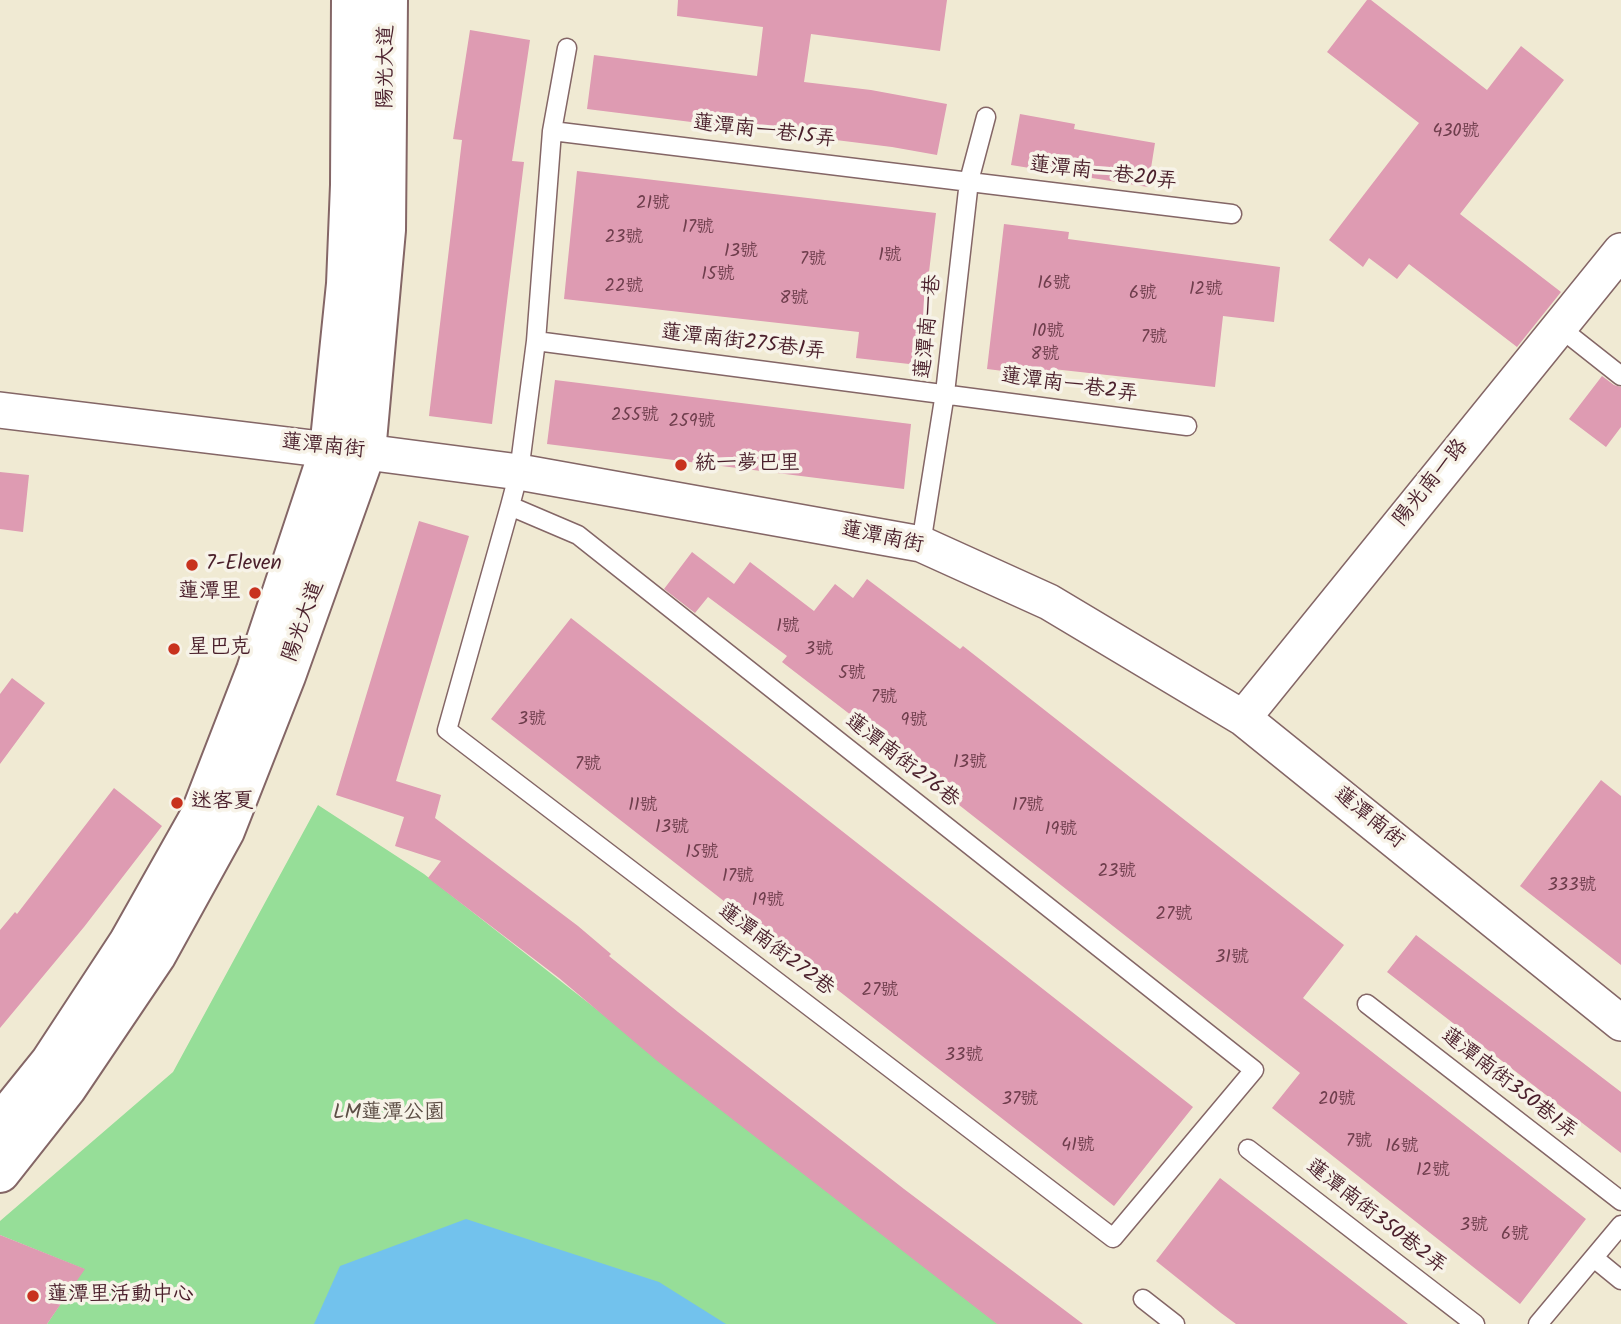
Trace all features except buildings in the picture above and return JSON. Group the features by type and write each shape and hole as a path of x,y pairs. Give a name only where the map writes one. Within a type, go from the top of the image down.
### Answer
{"street":[{"name":"陽光大道","path":"0,1124 50,1062 128,943 199,817 256,670 329,450 346,284 350,185 351,0"},
{"name":"陽光大道","path":"0,1173 67,1088 156,956 225,831 286,676 366,452 386,230 388,0"},
{"name":"陽光南一路","path":"1244,718 1621,251"},
{"name":"蓮潭南街","path":"0,410 519,472 921,544 1049,602 1244,718 1621,1023"}],"lane":[{"name":"蓮潭南街272巷","path":"567,48 552,131 536,341 519,472 447,730 1113,1238 1254,1070"},
{"name":"蓮潭南一巷","path":"921,544 945,393 969,181 986,117"},
{"name":"蓮潭南一巷15弄","path":"552,131 969,181"},
{"name":"蓮潭南一巷20弄","path":"969,181 1232,214"},
{"path":"1559,327 1621,376"},
{"name":"蓮潭南街275巷1弄","path":"536,341 945,393"},
{"name":"蓮潭南一巷2弄","path":"945,393 1187,426"},
{"name":"蓮潭南街276巷","path":"509,506 578,536 1254,1070"},
{"name":"蓮潭南街350巷1弄","path":"1367,1004 1621,1201"},
{"name":"蓮潭南街350巷2弄","path":"1248,1149 1475,1324"},
{"path":"1538,1324 1621,1225"},
{"path":"1594,1258 1621,1280"},
{"path":"1143,1299 1175,1324"}],"green space":[{"name":"LM蓮潭公園","path":"318,805 424,874 998,1324 47,1324 84,1269 0,1235 0,1221 173,1072"}],"water":[{"path":"466,1219 659,1282 726,1324 314,1324 340,1266"}],"place":[{"name":"統一夢巴里","path":"681,465"},
{"name":"7-Eleven","path":"192,565"},
{"name":"蓮潭里","path":"255,593"},
{"name":"星巴克","path":"174,649"},
{"name":"迷客夏","path":"177,803"},
{"name":"蓮潭里活動中心","path":"33,1296"}]}
